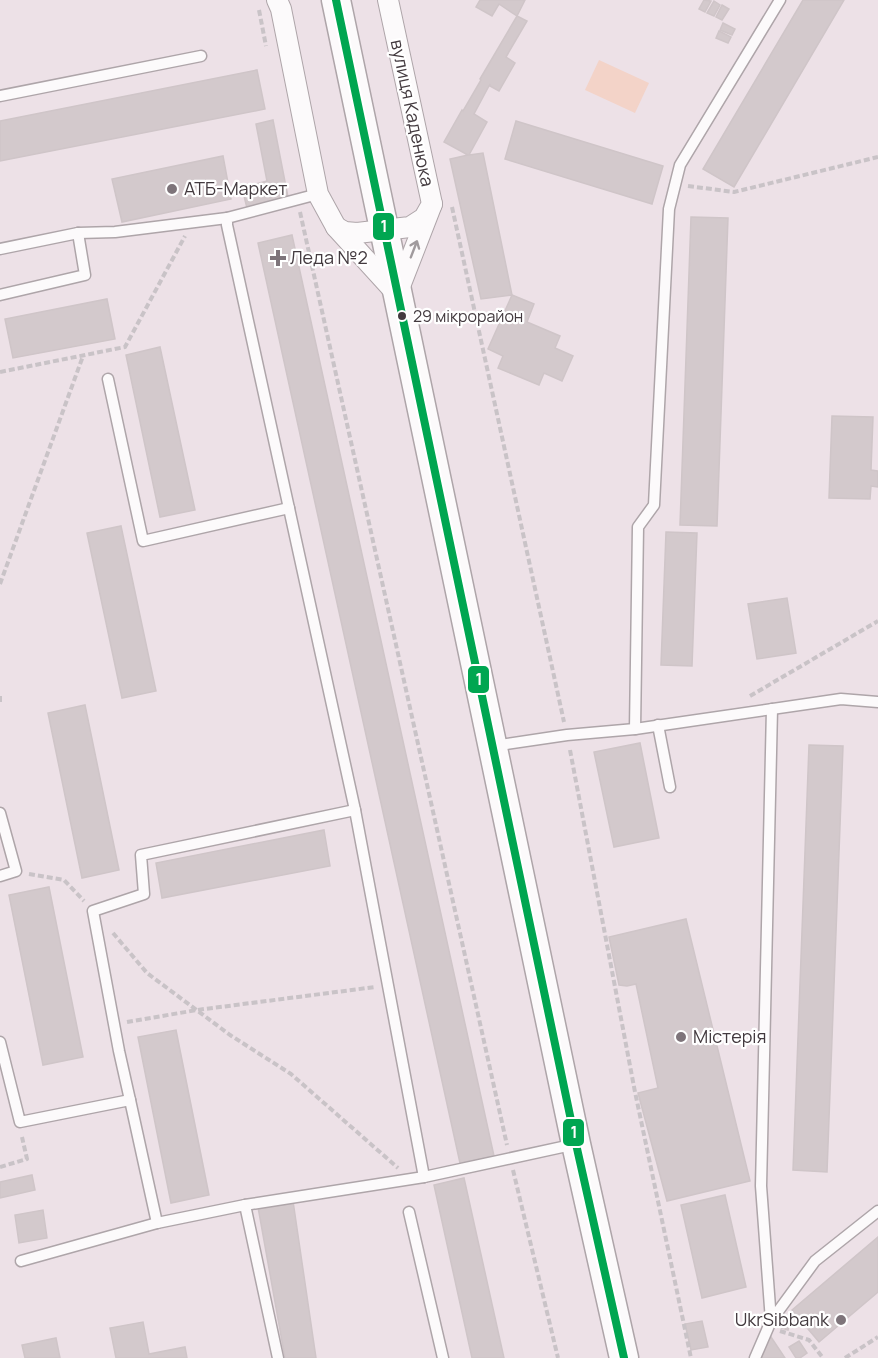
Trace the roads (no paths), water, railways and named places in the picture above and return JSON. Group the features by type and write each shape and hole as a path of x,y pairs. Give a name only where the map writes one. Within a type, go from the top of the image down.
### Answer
{"main road":[{"path":"336,0 576,1144 598,1221 624,1358"}],"street":[{"path":"278,0 318,194 336,227 397,294 441,203"},
{"name":"вулиця Каденюка","path":"336,227 357,233 410,227 441,203 387,0"}],"lane":[{"path":"635,729 638,526 654,505 669,209 680,165 780,0"},
{"path":"0,96 201,56"},
{"path":"0,249 78,233 115,232 227,218 318,194"},
{"path":"227,218 355,810 424,1176"},
{"path":"0,295 85,275 78,233"},
{"path":"108,379 143,541 289,508"},
{"path":"493,747 841,699 878,702"},
{"path":"770,1324 761,1186 772,709"},
{"path":"658,725 670,787"},
{"path":"156,1223 114,1025 93,911 144,894 141,855 355,810"},
{"path":"0,813 16,871 0,876"},
{"path":"0,1042 20,1122 130,1100"},
{"path":"21,1261 156,1223 245,1205 410,1179 576,1144"},
{"path":"245,1205 278,1358"},
{"path":"755,1358 770,1324 815,1261 878,1211"},
{"path":"409,1212 443,1358"}],"place":[{"name":"АТБ-Маркет","path":"172,189"},
{"name":"Леда №2","path":"278,258"},
{"name":"29 мікрорайон","path":"402,316"},
{"name":"Містерія","path":"681,1037"},
{"name":"UkrSibbank","path":"841,1320"}]}
